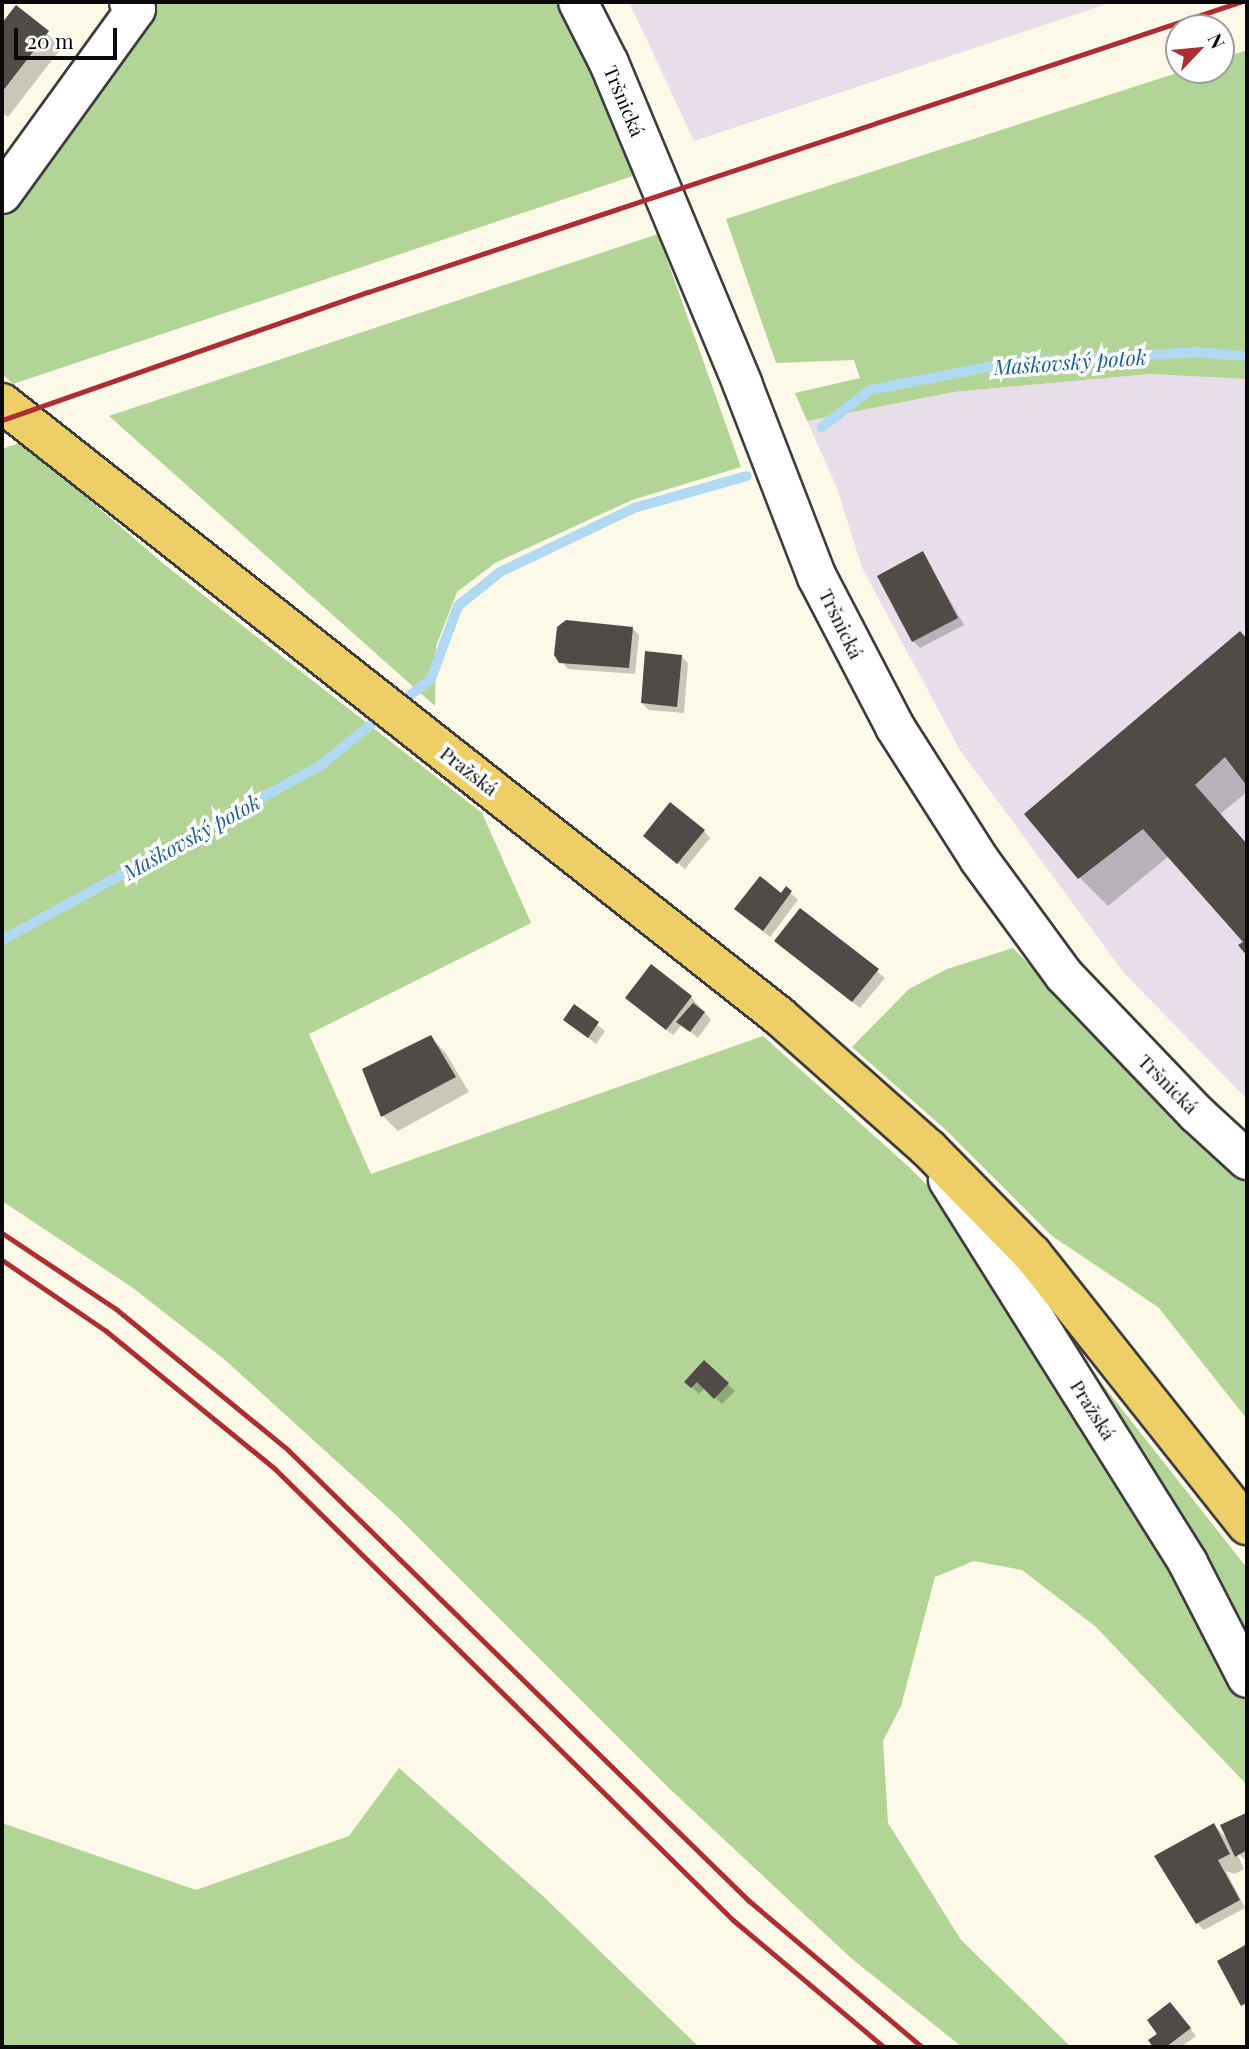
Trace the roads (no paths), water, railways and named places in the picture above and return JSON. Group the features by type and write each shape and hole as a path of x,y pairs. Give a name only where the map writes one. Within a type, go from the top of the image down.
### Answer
{"main road":[{"name":"Pražská","path":"2,403 779,1016 929,1149 1032,1254 1247,1525"}],"street":[{"path":"2,194 135,9 128,2"},
{"name":"Tršnická","path":"578,2 609,63 743,383 817,576 895,727 979,859 1064,975 1197,1114 1247,1160"},
{"name":"Pražská","path":"929,1149 1188,1563 1247,1678"}],"waterway":[{"name":"Maškovský potok","path":"822,427 870,390 1007,363 1195,352 1247,356"},
{"name":"Maškovský potok","path":"409,696 431,679 458,606 500,572 634,508 747,476"},
{"name":"Maškovský potok","path":"2,940 321,765 373,723"}],"railway":[{"path":"2,420 368,292 1240,2"},
{"path":"2,1233 116,1309 288,1450 748,1900 922,2047"},
{"path":"2,1260 106,1331 275,1469 733,1920 884,2047"}]}
